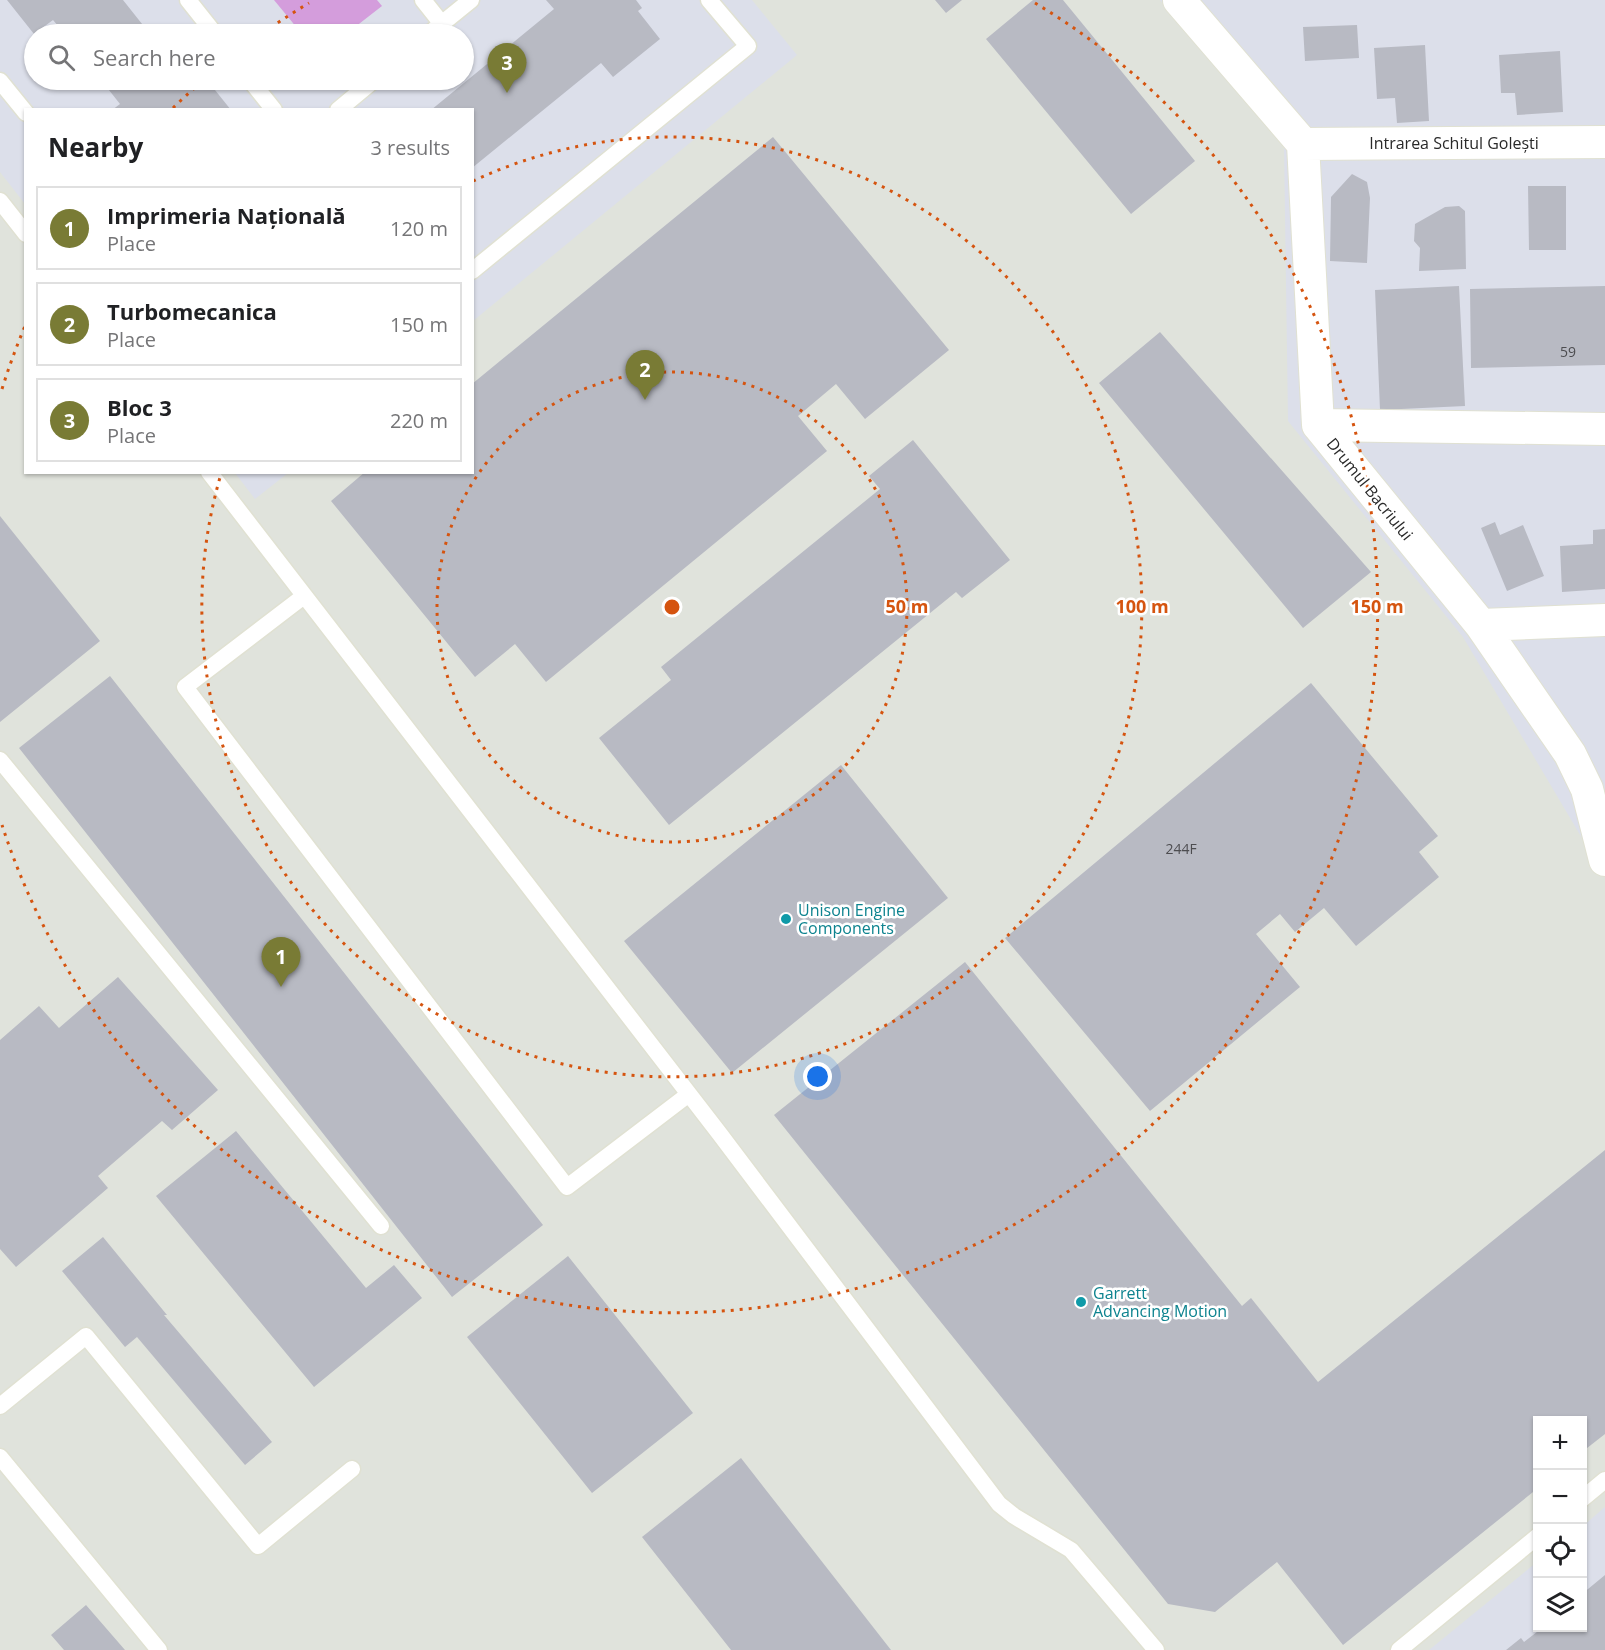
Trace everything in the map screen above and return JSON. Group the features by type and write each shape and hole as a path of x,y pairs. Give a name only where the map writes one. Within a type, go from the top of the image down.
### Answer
{"street":[{"path":"1179,0 1303,144"},
{"name":"Intrarea Schitul Golești","path":"1303,144 1605,142"},
{"name":"Drumul Bacriului","path":"1303,144 1318,425 1481,625 1570,754 1602,825 1605,860"},
{"path":"1318,425 1605,429"},
{"path":"1481,625 1605,620"}],"lane":[{"path":"188,0 207,24"},
{"path":"423,0 434,24"},
{"path":"442,24 471,0"},
{"path":"474,269 748,46 709,0"},
{"path":"0,81 24,111"},
{"path":"258,90 272,108"},
{"path":"340,108 362,90"},
{"path":"0,201 24,231"},
{"path":"211,474 689,1094 999,1504 1014,1516 1071,1550 1156,1650"},
{"path":"304,596 184,687 567,1187 689,1094"},
{"path":"0,760 381,1226"},
{"path":"0,1406 86,1336 258,1546 352,1469"},
{"path":"0,1457 159,1650"},
{"path":"1587,1495 1605,1480"},
{"path":"1399,1650 1533,1540"}],"shaded area":[{"path":"274,0 377,0 382,6 359,24 294,24"},
{"path":"752,0 1160,0 1284,145 1288,421 1463,637 1605,877 1605,1507 1587,1523 1587,1416 1533,1416 1533,1565 1429,1650 0,1650 0,172 24,203 24,474 236,474 255,499 287,474 474,474 474,320 797,55"}],"building":[{"path":"7,0 123,0 142,24 56,24 53,20 48,24 26,24"},
{"path":"546,0 636,0 642,8 638,11 660,39 613,77 601,63 474,166 474,108 433,108 455,90 474,90 474,75 554,9"},
{"path":"935,0 962,0 946,13"},
{"path":"1033,0 1063,0 1195,161 1131,214 986,39"},
{"path":"1357,25 1359,58 1305,61 1303,27"},
{"path":"1425,45 1429,121 1397,123 1395,98 1377,99 1374,48"},
{"path":"1560,51 1563,112 1517,115 1515,93 1501,93 1499,55"},
{"path":"109,90 215,90 229,108 115,108 120,104"},
{"path":"773,137 949,350 865,419 836,384 798,416 827,451 546,682 515,644 475,677 331,501 363,474 474,474 474,382"},
{"path":"1352,174 1367,182 1370,198 1367,263 1330,261 1331,197"},
{"path":"1528,186 1566,186 1566,250 1529,250"},
{"path":"1459,206 1465,211 1466,269 1419,271 1420,248 1414,241 1415,224 1445,207"},
{"path":"1459,286 1465,406 1380,410 1375,290"},
{"path":"1605,286 1605,365 1471,368 1470,289"},
{"path":"1160,332 1371,572 1303,628 1099,383"},
{"path":"913,440 1010,560 962,598 956,592 669,825 599,738 671,680 661,667 880,489 869,476"},
{"path":"0,516 100,641 0,722"},
{"path":"1495,522 1500,535 1523,525 1544,576 1507,591 1481,528"},
{"path":"1605,529 1605,589 1562,592 1560,546 1593,544 1593,530"},
{"path":"110,676 543,1225 452,1297 19,748"},
{"path":"1311,683 1438,836 1419,852 1439,877 1356,946 1324,908 1295,932 1280,914 1256,934 1300,987 1150,1111 1005,938"},
{"name":"Unison Engine Components","path":"841,765 948,898 732,1073 624,941"},
{"name":"Garrett Advancing Motion","path":"965,962 1242,1306 1251,1298 1318,1382 1605,1150 1605,1434 1587,1448 1587,1416 1533,1416 1533,1492 1343,1645 1277,1562 1215,1612 1168,1604 774,1115"},
{"path":"118,977 218,1090 172,1130 162,1121 98,1176 108,1188 16,1267 0,1249 0,1040 39,1006 59,1028"},
{"path":"236,1131 366,1288 394,1265 422,1298 314,1387 156,1196"},
{"path":"103,1237 167,1315 164,1315 272,1442 245,1465 137,1337 125,1347 62,1271"},
{"path":"568,1256 693,1413 592,1493 467,1337"},
{"path":"741,1458 891,1650 731,1650 642,1537"},
{"path":"1605,1575 1605,1650 1506,1650 1521,1638 1524,1642 1537,1632 1587,1632 1587,1590"},
{"path":"86,1605 125,1650 64,1650 51,1635"}],"place":[{"name":"Bloc 3","path":"507,93"},
{"name":"Turbomecanica","path":"645,400"},
{"name":"Unison Engine Components","path":"786,919"},
{"name":"Imprimeria Națională","path":"281,987"},
{"name":"Garrett Advancing Motion","path":"1081,1302"}]}
